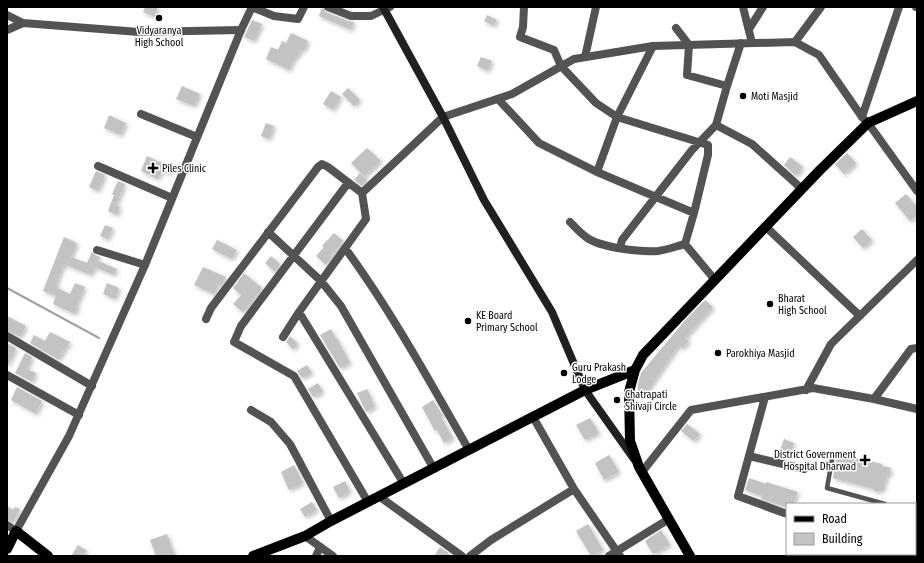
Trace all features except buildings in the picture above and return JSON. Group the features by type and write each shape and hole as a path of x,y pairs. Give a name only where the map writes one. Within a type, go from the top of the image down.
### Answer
{"main road":[{"path":"385,8 443,117 484,200 552,312 585,390 640,469 690,556"},
{"path":"640,469 630,441 628,416 629,392 635,370 643,355 802,189 865,120 917,101"},
{"path":"253,556 266,554 305,536 331,521 585,390 635,370"},
{"path":"7,549 16,531 48,556"}],"street":[{"path":"7,525 16,531 69,436 79,415 145,265 241,30 252,7 274,16 298,19 304,7"},
{"path":"328,7 351,16 371,16 385,8"},
{"path":"524,7 523,27 520,37 554,50 561,66 596,103 617,117 708,145 708,155 685,244"},
{"path":"585,57 596,7"},
{"path":"743,7 752,43"},
{"path":"749,29 763,7"},
{"path":"795,42 821,7"},
{"path":"865,120 899,7"},
{"path":"7,15 23,23 139,32 241,30"},
{"path":"7,30 23,23"},
{"path":"676,28 689,45 687,75 726,86"},
{"path":"362,193 443,117 512,94 574,59 653,46 795,42 819,55 917,191"},
{"path":"620,247 622,240 657,197 692,150 716,125 726,86 741,43"},
{"path":"598,172 617,117 653,46"},
{"path":"498,99 539,143 598,172 694,213"},
{"path":"141,114 197,137"},
{"path":"716,125 752,144 802,189"},
{"path":"206,319 211,308 318,167 322,164 362,193 366,219 299,312 283,337"},
{"path":"98,166 172,198"},
{"path":"348,183 241,326 234,342 294,376 368,502"},
{"path":"570,222 587,238 612,248 620,247 627,250 659,251 685,244"},
{"path":"766,227 860,316"},
{"path":"268,232 321,281 341,306 434,469"},
{"path":"685,244 715,280"},
{"path":"345,248 370,282 396,324 469,450"},
{"path":"97,250 145,265"},
{"path":"806,390 832,344 917,260"},
{"path":"299,312 404,484"},
{"path":"7,336 92,386"},
{"path":"874,399 911,349 917,348"},
{"path":"7,375 79,415"},
{"path":"640,469 690,410 813,388 874,399 917,409"},
{"path":"765,397 738,496 784,513"},
{"path":"252,410 271,422 290,444 331,521"},
{"path":"533,418 574,489 618,553"},
{"path":"749,456 804,469"},
{"path":"470,556 491,540 574,489"},
{"path":"380,496 462,556"},
{"path":"609,556 618,553 669,519"},
{"path":"305,536 333,556"},
{"path":"316,556 320,547"}],"lane":[{"path":"832,460 827,488 881,503"}],"waterway":[{"path":"7,288 99,338"}],"place":[{"name":"Vidyaranya High School","path":"159,18"},
{"name":"Moti Masjid","path":"743,96"},
{"name":"Piles Clinic","path":"153,168"},
{"name":"Bharat High School","path":"770,304"},
{"name":"KE Board Primary School","path":"468,321"},
{"name":"Parokhiya Masjid","path":"718,353"},
{"name":"Guru Prakash Lodge","path":"564,373"},
{"name":"Chatrapati Shivaji Circle","path":"617,400"},
{"name":"District Government Hospital Dharwad","path":"865,460"}]}
